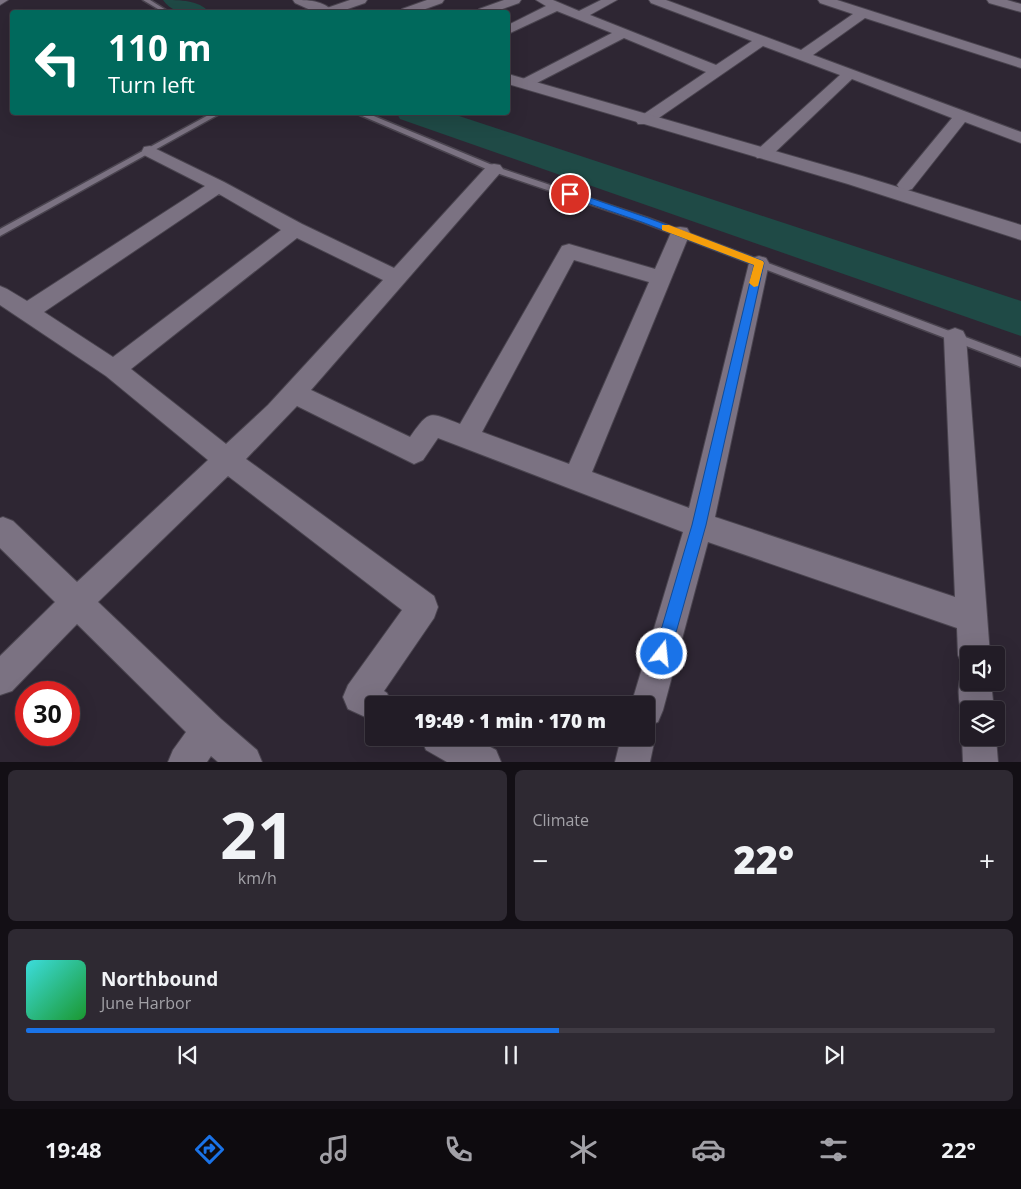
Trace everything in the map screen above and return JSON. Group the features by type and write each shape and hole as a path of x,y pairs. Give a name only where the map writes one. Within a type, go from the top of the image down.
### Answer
{"street":[{"path":"300,0 323,10"},
{"path":"334,10 361,0"},
{"path":"412,10 438,0"},
{"path":"489,10 515,0"},
{"path":"542,0 717,71"},
{"path":"580,15 611,0"},
{"path":"655,0 1021,138"},
{"path":"824,0 1021,64"},
{"path":"993,0 1021,8"},
{"path":"510,29 557,6"},
{"path":"802,56 863,13"},
{"path":"516,82 623,33"},
{"path":"644,121 761,41"},
{"path":"763,154 849,74"},
{"path":"516,82 644,121 855,180 1021,233"},
{"path":"906,185 962,116"},
{"path":"150,151 218,186 294,229 396,278"},
{"path":"0,679 77,602 277,412 494,169"},
{"path":"27,312 218,186"},
{"path":"114,369 294,229"},
{"path":"576,479 680,233"},
{"path":"466,438 569,251 660,278"},
{"path":"650,696 699,525 759,263"},
{"path":"0,294 114,369 227,460 423,607 360,697 365,700"},
{"path":"955,337 973,646"},
{"path":"294,393 414,452 433,425 699,525 971,618"},
{"path":"0,533 3,530 209,731 245,762"},
{"path":"185,762 209,731"},
{"path":"453,746 484,762"},
{"path":"632,762 636,746"},
{"path":"979,746 980,762"}],"lane":[{"path":"146,0 163,10"},
{"path":"0,233 215,115"},
{"path":"363,115 494,169 680,233 1021,362"}],"waterway":[{"path":"176,0 193,10"},
{"path":"421,115 1021,319"}],"slow traffic":[{"path":"666,228 759,263 754,283"}],"route":[{"path":"570,194 759,263 699,525 662,654"}]}
